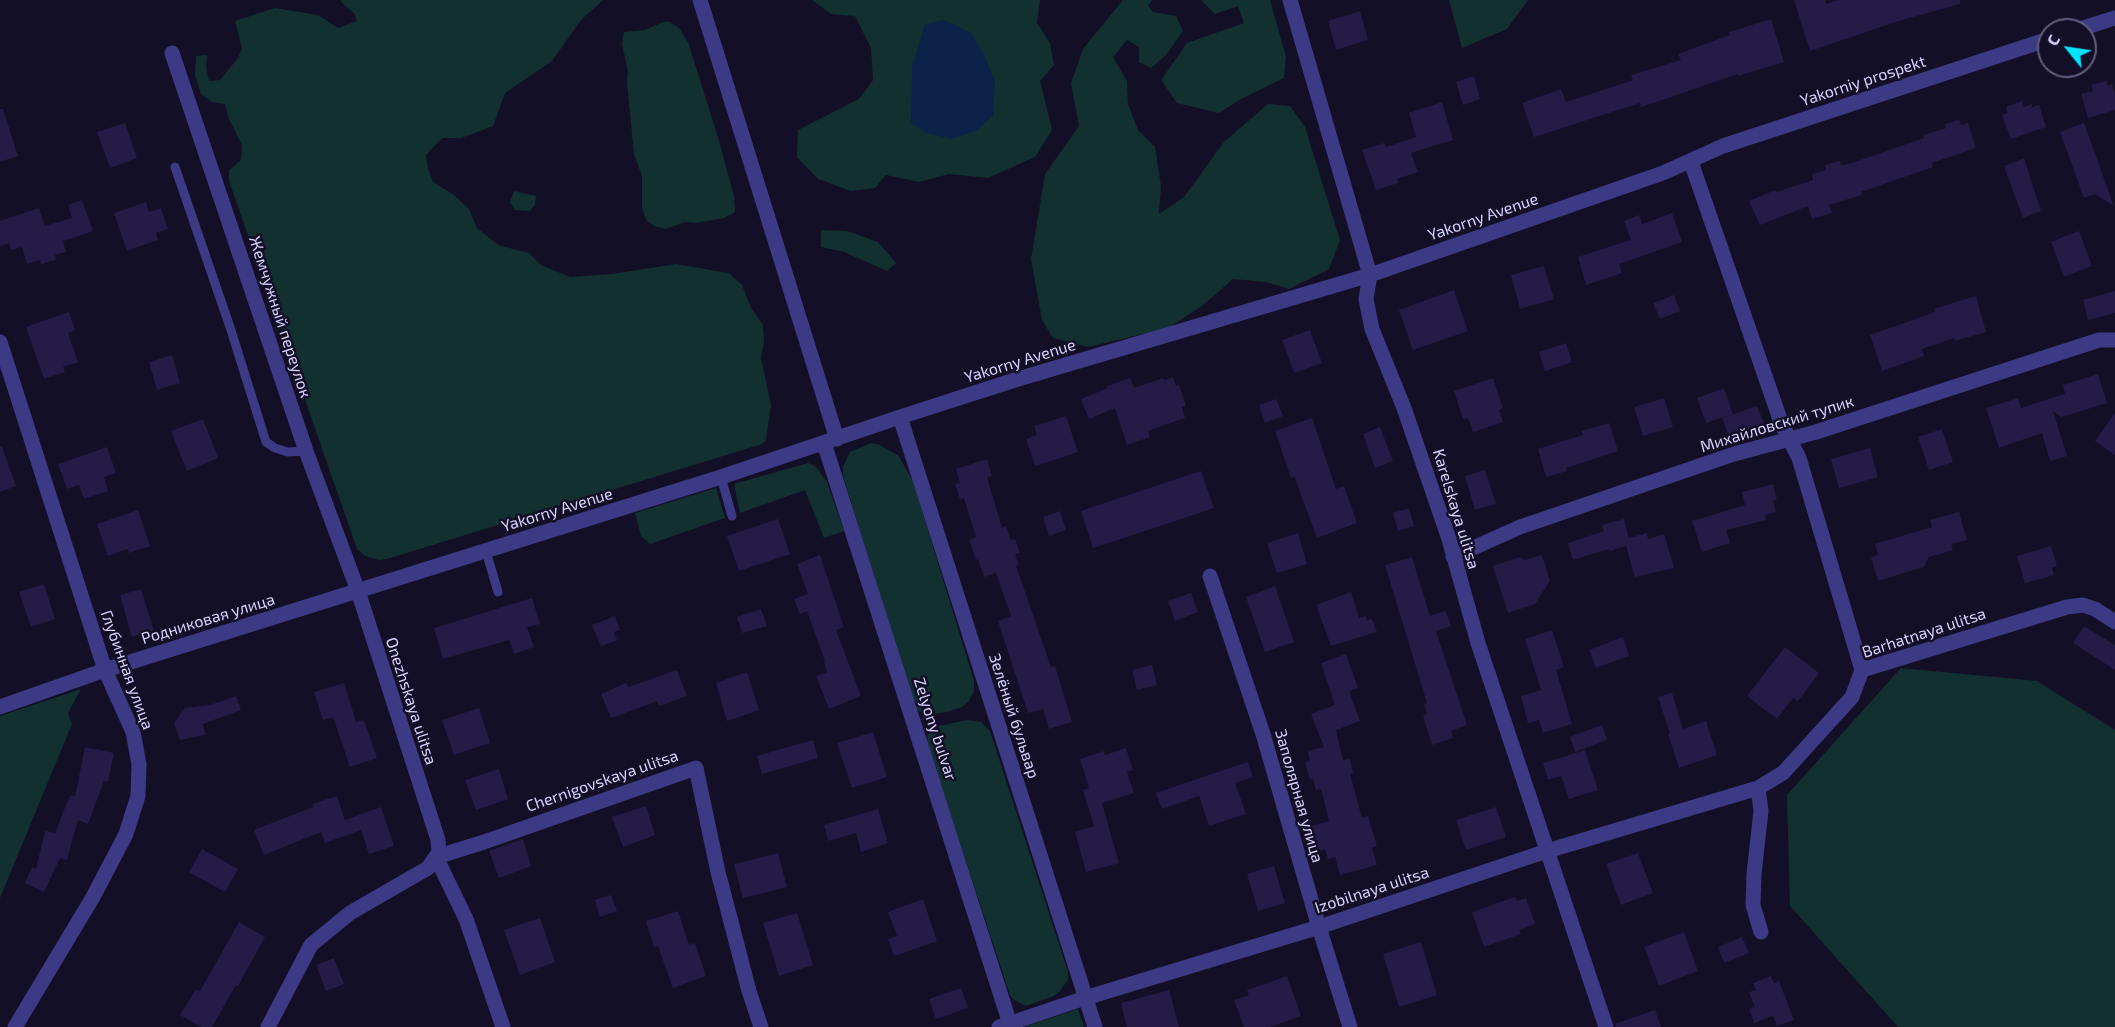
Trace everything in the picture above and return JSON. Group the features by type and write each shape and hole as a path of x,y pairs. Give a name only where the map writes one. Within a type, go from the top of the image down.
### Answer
{"street":[{"name":"Zelyony bulvar","path":"700,0 1006,1026"},
{"name":"Karelskaya ulitsa","path":"1290,0 1370,275 1366,299 1372,329 1404,408 1453,557 1478,643 1606,1027"},
{"path":"2097,24 2115,18"},
{"name":"Yakorniy prospekt","path":"1691,162 1723,146 2037,43"},
{"name":"Жемчужный переулок","path":"172,53 306,451 358,591"},
{"name":"Yakorny Avenue","path":"358,591 721,477 1018,379 1370,275 1691,162"},
{"path":"1691,162 1782,425 1799,458 1862,670"},
{"name":"Михайловский тупик","path":"1453,557 1520,527 1734,454 1790,440 2098,340 2115,340"},
{"name":"Глубинная улица","path":"0,342 105,670 133,732 139,764 138,796 126,834 93,897 15,1027"},
{"name":"Зелёный бульвар","path":"900,417 1095,1027"},
{"name":"Заполярная улица","path":"1210,576 1263,734 1350,1027"},
{"name":"Родниковая улица","path":"0,707 105,670 358,591"},
{"name":"Onezhskaya ulitsa","path":"358,591 438,840 439,852 436,857"},
{"name":"Barhatnaya ulitsa","path":"1758,788 1783,773 1852,697 1862,670 2067,607 2083,605 2096,609 2115,622"},
{"name":"Chernigovskaya ulitsa","path":"436,857 696,768 718,872 749,991 762,1027"},
{"path":"1758,788 1761,811 1753,905 1761,932"},
{"name":"Izobilnaya ulitsa","path":"1006,1026 1085,998 1319,927 1547,851 1758,788"},
{"path":"268,1027 311,945 350,913 428,868 436,857 466,918 503,1027"}],"lane":[{"path":"175,167 230,327 266,442 288,453 306,451"},
{"path":"721,477 732,516"},
{"path":"486,551 498,592"}],"green space":[{"path":"341,0 603,0 581,20 552,61 505,93 493,126 461,138 442,138 426,155 433,182 454,195 469,209 477,228 498,245 529,253 541,265 570,277 612,274 676,264 729,273 742,285 751,308 763,325 764,341 761,358 771,405 766,440 762,444 387,559 379,560 365,556 357,549 229,181 229,170 241,160 242,145 228,117 225,104 212,102 201,94 195,75 196,56 207,55 206,67 209,81 220,80 238,58 242,48 235,21 275,8 318,15 338,28 357,21 354,13"},
{"path":"812,0 1040,0 1037,23 1050,43 1054,65 1040,81 1052,130 1035,157 988,178 949,174 919,182 886,175 875,188 851,191 818,179 797,157 798,130 859,99 873,80 871,48 855,16 831,14"},
{"path":"1123,0 1152,0 1148,6 1153,12 1176,16 1183,31 1166,55 1151,68 1139,62 1139,47 1127,40 1113,57 1127,81 1128,104 1138,130 1155,147 1161,186 1159,214 1184,197 1224,142 1268,104 1290,106 1305,127 1340,240 1329,269 1289,289 1266,282 1233,279 1202,306 1168,328 1088,347 1053,338 1042,320 1031,259 1045,174 1079,126 1071,83 1083,49"},
{"path":"1201,0 1270,0 1286,57 1284,78 1241,99 1219,113 1177,103 1161,80 1187,43 1244,23 1238,6 1215,14"},
{"path":"1449,0 1528,0 1507,29 1462,48"},
{"path":"663,22 670,22 679,28 688,42 720,144 734,196 735,212 724,218 696,223 686,222 665,229 654,226 646,220 642,207 642,176 634,154 628,71 622,44 624,32 645,30"},
{"path":"514,191 536,196 535,205 530,211 515,210 510,202"},
{"path":"821,230 847,231 878,242 896,263 887,271 844,252 821,247"},
{"path":"871,443 878,444 898,455 913,481 974,681 974,692 969,701 962,707 947,712 927,715 915,706 843,476 843,467 850,452"},
{"path":"808,463 815,466 827,482 844,531 824,538 805,490 740,513 734,484"},
{"path":"716,488 725,518 650,544 641,536 635,513"},
{"path":"1901,668 2037,681 2115,730 2115,1027 1898,1027 1790,906 1787,795"},
{"path":"81,689 68,713 72,724 0,898 0,716"},
{"path":"967,720 981,722 990,731 1068,972 1068,980 1054,996 1026,1006 1014,1000 1010,995 927,743 928,730"},
{"path":"1078,1009 1084,1027 1024,1027"}],"water":[{"path":"944,20 970,32 985,56 995,82 993,116 976,131 951,139 927,133 911,123 912,67 925,24"}],"building":[{"path":"1794,0 1825,0 1826,4 1839,0 1960,0 1960,4 1895,22 1810,51"},
{"path":"1360,11 1368,40 1336,50 1328,21"},
{"path":"1771,19 1784,62 1738,76 1738,74 1641,107 1640,103 1534,137 1522,103 1561,89 1566,102 1633,80 1631,75 1681,60 1678,54 1730,35 1729,32"},
{"path":"1474,76 1480,99 1463,105 1456,82"},
{"path":"2106,81 2108,86 2112,84 2115,93 2115,110 2088,118 2081,94 2093,91 2091,85"},
{"path":"2022,101 2024,107 2032,104 2032,107 2039,105 2046,127 2011,139 2002,115 2008,113 2006,107"},
{"path":"1442,102 1453,140 1411,153 1418,172 1397,179 1398,183 1376,190 1362,150 1384,143 1386,147 1416,137 1409,113"},
{"path":"0,109 3,109 18,156 0,162"},
{"path":"1959,120 1961,125 1968,123 1976,148 1932,163 1933,167 1861,192 1862,195 1829,205 1832,213 1812,219 1808,206 1760,225 1749,201 1775,190 1776,192 1813,180 1812,174 1826,170 1825,165 1840,161 1841,165 1852,163 1924,138 1923,135 1946,128 1945,124"},
{"path":"125,123 137,158 110,168 97,132"},
{"path":"2084,123 2114,206 2095,194 2084,198 2060,132"},
{"path":"2024,158 2041,211 2023,218 2004,166"},
{"path":"82,200 93,231 63,241 66,252 55,255 56,260 41,264 40,260 27,264 22,247 11,250 9,243 0,246 0,221 39,208 45,226 72,218 68,205"},
{"path":"146,202 149,212 161,208 168,229 156,233 158,240 127,251 114,213"},
{"path":"1672,213 1682,242 1619,264 1622,273 1586,285 1578,257 1631,240 1624,221 1639,215 1642,224"},
{"path":"2079,231 2092,266 2064,277 2051,242"},
{"path":"1544,266 1554,299 1520,309 1511,275"},
{"path":"1454,290 1468,331 1413,350 1399,310"},
{"path":"2115,291 2115,313 2088,320 2083,300"},
{"path":"1674,295 1680,311 1660,319 1653,303"},
{"path":"1976,296 1986,332 1955,341 1954,338 1922,349 1924,356 1882,371 1870,335 1935,312 1934,309"},
{"path":"69,312 75,330 68,333 78,362 63,367 65,372 44,379 26,327"},
{"path":"1310,330 1322,363 1294,373 1282,340"},
{"path":"1566,343 1572,362 1545,371 1539,352"},
{"path":"172,355 180,383 157,390 149,362"},
{"path":"2098,374 2107,403 2061,417 2053,411 2067,456 2050,461 2042,433 1999,448 1986,408 2018,398 2021,408 2065,394 2063,385"},
{"path":"1173,377 1176,386 1179,385 1186,406 1182,407 1185,418 1148,431 1150,437 1127,445 1115,408 1089,419 1081,399 1130,378 1134,388"},
{"path":"1493,378 1503,408 1499,410 1503,422 1473,432 1468,418 1463,419 1454,391"},
{"path":"1724,388 1733,414 1706,423 1697,398"},
{"path":"1664,398 1673,427 1643,436 1634,407"},
{"path":"1276,399 1283,416 1265,423 1259,405"},
{"path":"1757,406 1765,426 1730,439 1722,418"},
{"path":"2115,413 2115,455 2095,441"},
{"path":"1066,416 1078,452 1035,466 1026,439 1037,435 1034,426"},
{"path":"1312,418 1336,489 1344,486 1357,523 1317,538 1294,476 1291,478 1275,431"},
{"path":"203,419 218,458 187,471 171,431"},
{"path":"1609,423 1618,451 1546,477 1538,449 1583,435 1581,431"},
{"path":"1380,427 1393,461 1375,468 1363,434"},
{"path":"1942,429 1953,462 1929,470 1918,437"},
{"path":"0,447 2,447 16,486 0,492"},
{"path":"107,447 116,473 104,477 108,491 84,499 79,485 67,489 58,464"},
{"path":"1870,448 1878,477 1839,488 1831,459"},
{"path":"987,459 992,476 987,477 1002,528 1006,526 1011,540 1015,539 1020,553 1015,554 1019,565 1016,566 1051,667 1055,666 1072,722 1049,729 1043,709 1028,713 998,621 1011,616 996,573 984,577 978,559 976,560 969,540 976,537 964,498 960,499 955,484 960,483 956,469"},
{"path":"1485,470 1496,504 1475,510 1465,476"},
{"path":"1201,471 1214,508 1093,548 1081,511"},
{"path":"1773,484 1777,500 1773,501 1776,512 1765,515 1766,520 1726,530 1730,543 1702,552 1692,521 1745,505 1742,492"},
{"path":"1409,508 1414,526 1398,531 1393,513"},
{"path":"138,510 150,546 129,553 128,549 108,556 97,524"},
{"path":"1060,511 1066,530 1049,536 1043,517"},
{"path":"1959,512 1967,540 1951,544 1953,550 1929,557 1924,567 1878,581 1871,557 1878,555 1875,544 1932,527 1930,520"},
{"path":"778,519 790,554 739,571 727,536"},
{"path":"1624,519 1629,538 1647,533 1648,539 1664,534 1674,568 1635,577 1626,546 1573,560 1568,543 1604,531 1602,525"},
{"path":"1298,533 1307,564 1277,573 1267,543"},
{"path":"2051,546 2057,566 2052,568 2054,575 2025,583 2017,556"},
{"path":"820,555 844,627 836,630 861,696 829,709 816,676 827,672 825,661 807,611 800,614 794,599 808,594 797,564"},
{"path":"1542,555 1550,581 1535,604 1508,613 1493,566 1520,557 1525,560"},
{"path":"1412,557 1430,616 1446,611 1451,626 1436,631 1467,725 1451,731 1453,738 1432,745 1423,716 1427,714 1424,704 1427,703 1385,565"},
{"path":"44,584 55,619 31,627 19,592"},
{"path":"1275,586 1294,642 1265,652 1246,597"},
{"path":"141,589 154,631 132,637 120,595"},
{"path":"1351,592 1359,618 1366,616 1367,620 1372,619 1377,632 1331,646 1316,605"},
{"path":"1191,593 1198,612 1175,621 1168,601"},
{"path":"532,598 540,624 527,627 534,647 514,654 509,640 443,659 434,628"},
{"path":"761,609 767,626 742,633 737,617"},
{"path":"615,616 620,630 614,632 617,640 601,646 592,625"},
{"path":"2084,626 2115,645 2115,670 2073,643"},
{"path":"1552,630 1564,667 1556,670 1572,724 1543,733 1539,720 1528,723 1521,696 1541,690 1525,639"},
{"path":"1623,637 1629,656 1596,668 1589,650"},
{"path":"1785,647 1819,673 1798,701 1793,698 1777,719 1747,696"},
{"path":"1346,654 1358,688 1349,691 1360,721 1336,730 1343,760 1350,759 1353,773 1350,774 1362,818 1368,816 1377,846 1372,848 1377,865 1340,875 1335,857 1328,859 1325,849 1316,852 1308,827 1329,821 1321,789 1316,790 1313,779 1310,780 1305,762 1310,761 1308,751 1324,747 1311,714 1335,705 1321,663"},
{"path":"1152,665 1157,685 1137,690 1132,670"},
{"path":"677,670 687,696 659,706 657,701 611,718 601,694 626,683 628,687"},
{"path":"747,672 759,710 727,721 716,683"},
{"path":"344,683 356,722 364,720 377,758 350,767 333,717 323,720 314,692"},
{"path":"1672,693 1683,729 1706,721 1717,755 1679,768 1658,697"},
{"path":"236,696 241,710 203,724 205,735 180,740 174,723 185,708 210,705"},
{"path":"479,708 490,743 454,755 442,720"},
{"path":"1602,725 1607,740 1575,752 1570,737"},
{"path":"873,732 887,777 852,788 837,743"},
{"path":"813,740 818,758 762,774 757,756"},
{"path":"85,747 114,753 108,782 104,781 88,824 78,820 67,860 60,858 44,892 25,883 32,867 36,869 45,831 55,833 70,795 75,797"},
{"path":"1126,748 1133,770 1127,772 1134,793 1102,803 1119,863 1086,872 1075,832 1094,826 1083,790 1089,788 1080,759 1104,751 1105,755"},
{"path":"1585,750 1598,790 1569,799 1561,776 1548,780 1543,763"},
{"path":"1248,762 1253,777 1235,783 1246,814 1209,826 1199,796 1162,809 1156,793"},
{"path":"499,769 508,799 476,810 465,780"},
{"path":"337,796 345,820 381,807 394,846 369,854 361,830 325,843 321,832 264,855 254,830 313,807 312,804"},
{"path":"646,806 655,835 623,847 612,817"},
{"path":"1496,807 1506,837 1466,850 1456,820"},
{"path":"878,809 888,843 861,852 856,833 828,841 824,825"},
{"path":"523,839 531,866 499,878 489,851"},
{"path":"202,849 238,869 225,892 189,872"},
{"path":"778,853 787,887 743,898 734,864"},
{"path":"1638,853 1653,893 1621,905 1606,864"},
{"path":"1274,866 1285,903 1258,911 1247,874"},
{"path":"611,895 617,911 600,917 595,900"},
{"path":"1515,897 1517,901 1526,898 1535,924 1519,930 1521,934 1484,947 1472,912"},
{"path":"923,899 937,941 894,956 888,939 897,936 888,912"},
{"path":"678,911 689,945 695,943 706,976 673,988 658,946 654,947 646,921"},
{"path":"797,913 813,965 779,976 763,923"},
{"path":"540,918 555,962 520,975 504,930"},
{"path":"239,922 265,937 212,1027 201,1027 180,1015 196,989 200,991"},
{"path":"1684,932 1698,971 1659,986 1644,947"},
{"path":"1742,937 1749,953 1724,963 1718,947"},
{"path":"1421,942 1437,995 1399,1007 1383,954"},
{"path":"334,958 344,984 326,991 316,965"},
{"path":"1287,976 1301,1016 1270,1027 1244,1027 1234,1000 1249,995 1247,990"},
{"path":"1771,976 1774,983 1779,981 1794,1020 1777,1026 1773,1016 1754,1023 1749,1009 1755,1007 1749,992 1756,990 1753,983"},
{"path":"961,988 968,1008 936,1019 929,999"},
{"path":"1169,990 1179,1027 1127,1027 1121,1003"},
{"path":"1655,1010 1661,1027 1616,1027 1615,1024"}]}
